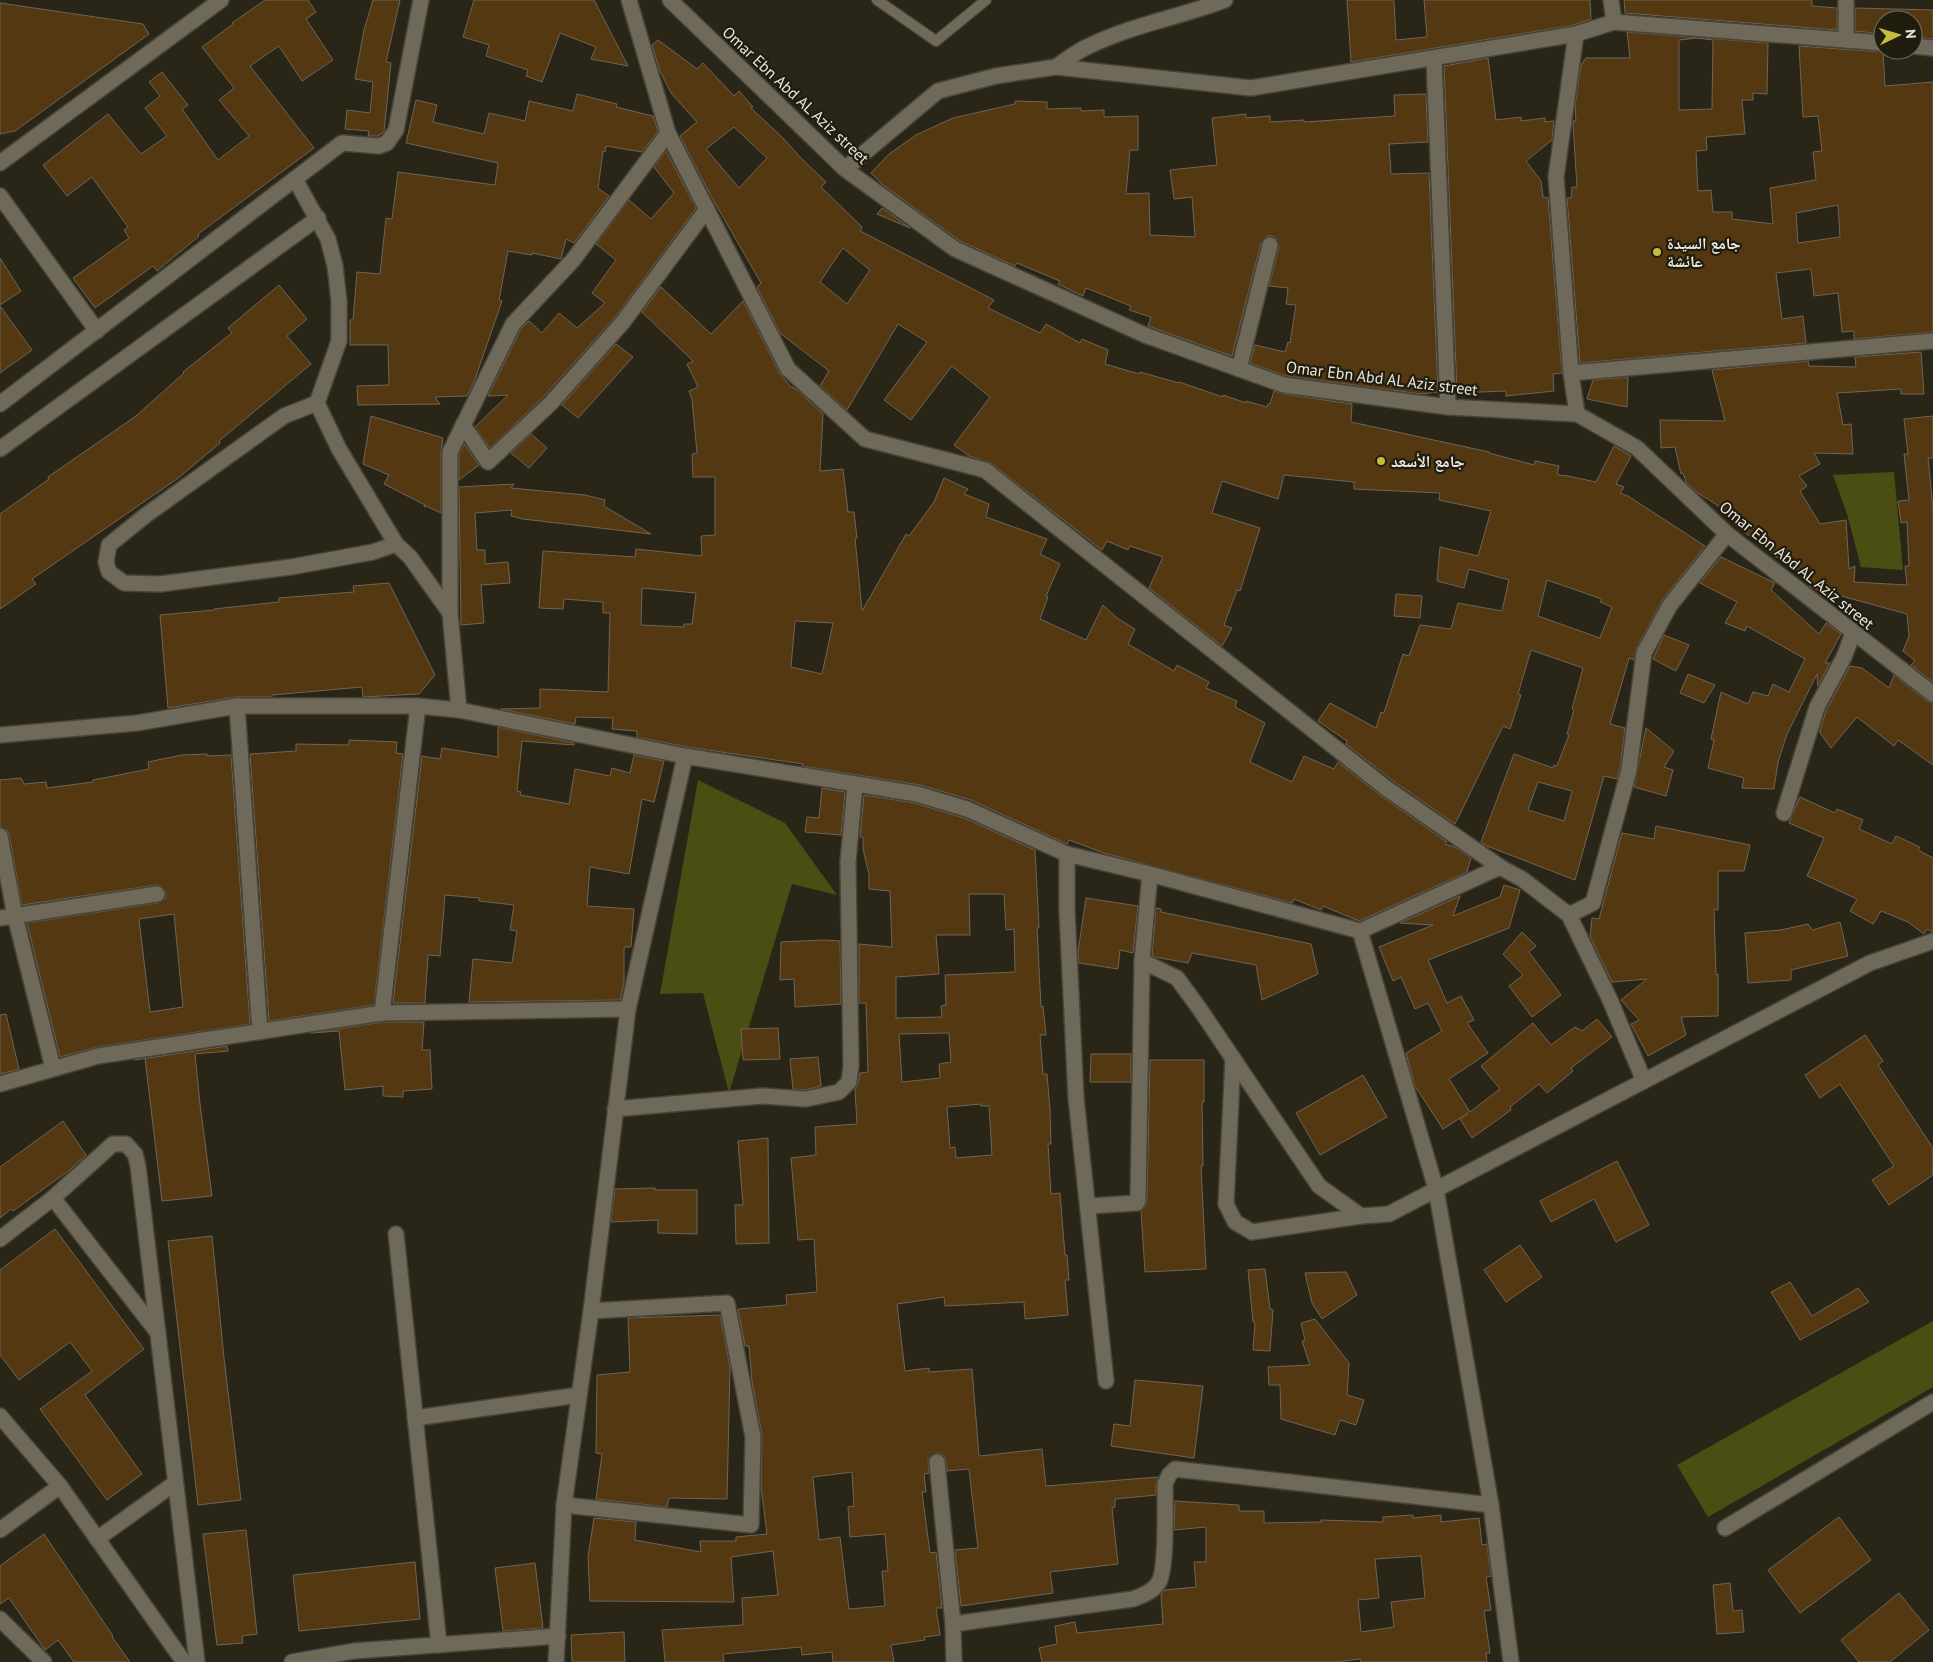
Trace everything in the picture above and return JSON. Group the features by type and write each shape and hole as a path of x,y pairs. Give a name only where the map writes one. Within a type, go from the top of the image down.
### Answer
{"street":[{"path":"0,163 221,0"},
{"path":"0,404 342,143 379,146 387,143 396,130 421,0"},
{"path":"629,0 668,133 788,369 865,439 985,470 1386,788 1500,867 1522,879 1569,915 1610,1000 1644,1081"},
{"name":"Omar Ebn Abd AL Aziz street","path":"670,0 845,169 955,249 1145,335 1284,385 1448,407 1577,414 1637,448 1727,534 1933,694"},
{"path":"1056,67 1087,46 1129,29 1196,11 1225,0"},
{"path":"1611,0 1614,22"},
{"path":"1846,0 1846,40"},
{"path":"845,169 938,91 996,76 1056,67 1251,88 1576,34 1614,22 1873,42"},
{"path":"1576,34 1556,177 1570,373 1577,414"},
{"path":"1434,59 1448,407"},
{"path":"459,710 450,612 450,452 512,324 573,260 668,133"},
{"path":"295,179 318,218 328,240 335,266 339,301 339,341 317,403 339,449 396,544 410,557 450,612"},
{"path":"0,196 97,331"},
{"path":"463,425 488,462 551,403 622,322 707,208"},
{"path":"0,449 318,218"},
{"path":"1239,369 1270,245"},
{"path":"1570,373 1933,342"},
{"path":"317,403 284,416 227,459 146,515 109,545 106,562 109,572 124,583 160,584 291,567 373,552 396,544"},
{"path":"1569,915 1593,903 1629,770 1644,653 1670,605 1727,534"},
{"path":"1784,813 1817,707 1844,657 1853,633"},
{"path":"0,735 137,722 237,706 418,706 459,710 685,756 917,794 967,809 1067,854 1150,874 1360,931 1500,867"},
{"path":"237,706 260,1032"},
{"path":"382,1013 418,706"},
{"path":"556,1662 564,1505 628,1009 685,756"},
{"path":"614,1109 762,1096 806,1099 839,1092 849,1082 851,1066 848,862 855,785"},
{"path":"0,836 7,917 53,1068"},
{"path":"1067,854 1067,911 1076,1098 1089,1206 1106,1381"},
{"path":"1089,1206 1137,1203 1138,1201 1142,961 1150,874"},
{"path":"7,917 157,894"},
{"path":"1360,931 1436,1189 1491,1505 1511,1662"},
{"path":"1232,1058 1226,1204 1235,1222 1252,1232 1361,1216 1389,1214 1870,963 1933,941"},
{"path":"1142,961 1176,978 1319,1186 1361,1216"},
{"path":"0,1084 98,1056 382,1013 628,1009"},
{"path":"0,1239 53,1198 112,1144 126,1144 135,1154 138,1166 196,1662"},
{"path":"53,1198 158,1333"},
{"path":"396,1234 439,1645"},
{"path":"564,1505 751,1525 753,1437 727,1303 590,1311"},
{"path":"415,1418 579,1395"},
{"path":"1725,1528 1933,1402"},
{"path":"0,1416 60,1486 184,1662"},
{"path":"937,1462 953,1624 954,1662"},
{"path":"953,1624 1133,1599 1148,1593 1158,1582 1163,1568 1165,1484 1169,1475 1175,1469 1491,1505"},
{"path":"97,1539 176,1483"},
{"path":"0,1530 60,1486"},
{"path":"0,1619 44,1662"},
{"path":"292,1662 355,1657 439,1645 558,1636"}],"lane":[{"path":"877,0 936,41 986,0"}],"shaded area":[{"path":"1894,472 1903,570 1861,567 1847,514 1833,475"},
{"path":"698,780 785,823 837,895 792,884 729,1093 703,993 660,994"},
{"path":"1933,1321 1933,1387 1708,1517 1677,1465"}],"building":[{"path":"265,0 308,0 316,12 306,19 333,60 302,81 279,46 250,66 314,148 198,234 199,236 157,271 153,266 95,308 73,278 129,238 124,230 128,227 92,177 67,196 43,165 108,114 141,154 167,136 145,108 160,96 149,82 162,72 188,105 182,109 218,160 249,136 219,100 234,88 202,47"},
{"path":"373,0 400,0 386,62 391,63 384,132 378,136 368,136 369,131 345,129 347,110 370,113 373,82 355,79 364,30"},
{"path":"474,0 594,0 628,66 591,59 596,47 560,33 542,82 526,76 528,70 486,56 489,45 463,37"},
{"path":"1347,0 1394,0 1396,40 1427,37 1424,0 1590,0 1591,19 1574,25 1351,62"},
{"path":"1624,0 1812,0 1812,6 1837,8 1837,30 1625,13"},
{"path":"0,3 143,24 149,34 15,131 0,134"},
{"path":"1855,8 1933,10 1933,39 1923,38 1923,10 1873,10 1873,33 1855,31"},
{"path":"1627,32 1768,43 1767,94 1753,93 1753,100 1742,100 1745,134 1706,137 1707,150 1696,151 1698,191 1711,190 1713,212 1732,212 1732,219 1773,224 1770,188 1816,180 1813,152 1822,151 1818,116 1803,117 1799,46 1873,51 1873,60 1883,60 1885,86 1933,82 1933,332 1854,339 1854,331 1842,332 1838,293 1814,296 1811,269 1776,273 1782,319 1803,316 1806,343 1580,363 1567,198 1571,198 1572,187 1577,187 1573,121 1576,121 1575,106 1581,65 1586,58 1630,58","holes":["1697,38 1713,40 1712,109 1679,110 1679,40","1838,205 1840,237 1798,243 1796,213"]},
{"path":"658,40 697,69 703,63 734,96 739,91 753,107 751,108 826,182 821,187 862,227 860,231 994,300 988,308 1040,333 1046,324 1080,343 1082,339 1108,350 1105,364 1139,374 1140,372 1179,382 1223,397 1223,395 1246,403 1246,401 1267,407 1270,404 1274,391 1352,404 1351,422 1489,452 1534,465 1535,461 1559,466 1557,474 1596,482 1614,446 1631,456 1616,484 1624,487 1620,493 1628,496 1705,546 1663,599 1636,649 1634,660 1629,658 1610,724 1625,728 1620,768 1617,779 1604,776 1575,880 1481,842 1514,754 1553,768 1554,765 1557,766 1569,735 1567,734 1574,710 1572,709 1583,668 1531,650 1518,694 1521,695 1510,729 1503,726 1455,824 1392,780 1346,744 1347,741 1318,721 1330,703 1376,728 1381,712 1384,713 1403,654 1409,656 1420,625 1451,629 1458,603 1502,611 1509,580 1469,569 1464,588 1437,581 1440,547 1478,556 1491,511 1439,500 1440,493 1354,489 1354,482 1284,475 1278,499 1222,481 1212,513 1260,528 1240,591 1237,590 1224,625 1232,628 1222,646 1149,588 1163,557 1130,546 1128,550 1107,541 1102,550 991,463 969,456 954,445 990,397 952,366 911,420 884,400 927,342 898,324 847,410 820,386 829,371 780,333 757,287 761,283 711,196 680,136 697,122 671,93 660,71 652,45","holes":["734,127 767,158 739,188 706,149","843,248 870,270 847,304 820,282","1547,580 1602,599 1600,602 1612,607 1600,638 1538,616","1538,782 1572,791 1564,821 1528,810"]},
{"path":"1488,58 1496,120 1521,117 1521,121 1545,118 1545,122 1554,121 1552,140 1526,161 1541,181 1543,197 1548,198 1562,373 1553,374 1554,391 1506,396 1506,391 1457,393 1444,66"},
{"path":"577,94 617,104 616,107 653,116 658,131 642,152 606,146 605,152 603,151 598,188 609,196 574,243 566,239 561,259 532,253 532,255 508,251 499,300 502,301 474,382 467,396 435,397 440,404 358,405 357,386 389,385 388,345 350,345 350,320 353,320 357,272 380,274 386,218 392,219 398,172 495,185 498,163 406,143 416,100 437,105 433,122 484,134 489,113 525,121 529,101 573,111"},
{"path":"1426,94 1428,142 1389,144 1391,174 1429,173 1438,392 1421,394 1286,376 1250,363 1255,345 1285,352 1288,342 1290,343 1296,305 1286,304 1288,288 1269,286 1279,247 1277,239 1273,236 1267,236 1261,243 1232,356 1148,326 1151,317 1129,310 1131,306 1086,288 1083,296 1058,284 1060,281 1017,263 1015,266 960,241 883,185 871,173 889,154 916,135 953,118 1015,104 1015,101 1047,102 1047,109 1081,108 1081,111 1104,110 1104,117 1138,116 1138,150 1130,150 1126,194 1149,193 1150,235 1195,237 1192,197 1174,199 1170,170 1217,165 1212,118 1246,114 1246,118 1270,116 1270,122 1304,120 1304,122 1395,116 1394,95"},
{"path":"666,151 696,208 616,316 544,396 490,448 475,427 508,395 488,396 521,329 529,321 542,333 559,313 577,328 605,303 592,293 616,260 596,244 629,200 651,219 674,193 654,167"},
{"path":"882,208 910,228 877,214"},
{"path":"0,258 21,291 0,305"},
{"path":"279,285 307,319 287,336 311,364 177,479 32,579 36,584 0,609 0,514 49,479 48,477 136,416 183,372 232,333 228,328"},
{"path":"661,287 711,334 743,301 780,374 791,387 795,388 823,414 820,471 843,469 848,512 854,512 862,611 906,534 909,536 934,502 944,478 968,489 964,494 989,504 986,517 1047,539 1040,554 1060,564 1046,596 1048,597 1040,619 1086,640 1103,605 1117,618 1135,629 1128,644 1174,671 1177,665 1209,682 1206,688 1237,701 1235,707 1265,723 1250,762 1292,782 1304,756 1334,769 1338,762 1381,796 1447,842 1445,844 1455,847 1471,858 1467,872 1359,921 1323,906 1321,910 1294,899 1292,903 1104,853 1069,840 1067,844 971,800 920,785 637,737 637,731 612,729 613,718 576,717 575,724 500,709 540,708 540,689 608,692 610,613 603,613 603,602 564,599 563,609 539,608 543,551 635,557 636,549 702,556 701,536 715,535 715,477 693,477 692,454 697,453 692,399 689,391 698,387 687,364 693,361 642,312","holes":["642,588 696,593 692,624 684,624 684,627 641,625","795,621 833,623 822,674 791,667"]},
{"path":"0,306 32,350 0,373"},
{"path":"616,344 633,357 578,418 562,405"},
{"path":"1921,352 1924,394 1901,394 1901,389 1837,393 1843,425 1851,424 1853,454 1814,453 1820,464 1799,476 1807,486 1800,491 1820,524 1846,520 1849,569 1855,566 1854,582 1907,585 1905,566 1909,566 1907,522 1901,523 1898,501 1909,500 1904,454 1908,454 1904,419 1933,416 1933,458 1928,458 1933,509 1933,682 1911,665 1915,661 1903,651 1909,636 1907,614 1809,586 1811,580 1801,571 1800,573 1788,562 1787,565 1734,524 1736,517 1698,493 1686,482 1683,473 1681,474 1675,447 1661,448 1660,420 1725,421 1712,370 1808,361 1809,366 1856,367 1855,357"},
{"path":"1628,377 1627,407 1587,399 1593,380"},
{"path":"371,416 443,438 441,452 441,513 426,506 424,507 425,505 384,484 389,475 363,464"},
{"path":"531,434 547,448 529,468 511,453"},
{"path":"464,444 479,465 459,480 459,454"},
{"path":"514,484 511,488 585,495 605,500 604,506 651,534 523,519 511,516 512,510 475,513 477,550 485,550 485,564 508,562 510,583 481,585 484,623 461,625 459,487"},
{"path":"1721,557 1775,583 1771,590 1819,634 1826,623 1841,634 1825,663 1830,663 1818,686 1817,674 1787,734 1778,762 1774,789 1742,788 1744,778 1708,768 1714,740 1711,739 1721,692 1748,704 1753,692 1768,696 1773,684 1789,692 1805,659 1747,626 1745,631 1725,623 1737,602 1700,583"},
{"path":"389,583 435,675 419,694 363,697 362,687 272,695 272,697 236,697 168,708 160,615 279,602 279,598 354,592 353,586"},
{"path":"1396,594 1422,596 1420,618 1394,616"},
{"path":"1664,635 1689,645 1676,671 1653,659"},
{"path":"1850,666 1862,668 1889,688 1894,675 1927,701 1933,703 1933,765 1898,740 1894,746 1857,717 1831,748 1820,733 1820,730 1826,711"},
{"path":"1688,674 1715,685 1704,703 1680,693"},
{"path":"498,727 574,743 574,745 522,741 517,791 521,792 520,795 569,804 575,769 610,776 612,768 630,773 634,755 664,761 654,802 642,799 629,874 590,867 587,906 634,909 631,947 624,947 624,982 620,1000 469,1002 473,959 512,963 517,931 510,930 514,905 479,901 479,898 445,895 440,956 428,955 425,1003 393,1003 422,756 440,759 442,748 498,757"},
{"path":"1646,728 1674,751 1664,767 1673,770 1666,796 1634,787"},
{"path":"349,740 397,742 396,753 403,754 374,1005 269,1021 250,754 296,751 296,744 349,745"},
{"path":"182,755 231,755 250,1024 97,1047 60,1057 27,923 158,903 166,898 166,892 161,886 156,885 22,905 9,834 7,830 0,827 0,780 21,778 24,784 46,782 47,788 93,782 93,780 149,769 148,762","holes":["174,914 183,1007 150,1012 139,919"]},
{"path":"822,788 845,792 841,835 805,832 807,817 819,818"},
{"path":"864,795 915,803 964,818 1035,850 1041,1007 1043,1006 1046,1035 1040,1035 1043,1074 1047,1074 1050,1110 1051,1144 1048,1144 1051,1194 1060,1193 1069,1280 1065,1280 1068,1315 1025,1319 1024,1302 945,1306 944,1297 897,1304 905,1371 929,1368 929,1372 972,1369 979,1456 1042,1449 1046,1486 1158,1477 1156,1495 1115,1499 1115,1507 1112,1508 1118,1564 1050,1572 1053,1593 961,1606 955,1550 978,1548 969,1469 947,1471 945,1457 936,1453 928,1459 929,1473 924,1474 926,1492 922,1492 930,1553 936,1552 942,1608 936,1608 940,1635 924,1637 925,1640 891,1645 894,1662 833,1662 832,1652 802,1655 801,1647 723,1654 724,1662 665,1662 662,1630 743,1625 742,1598 778,1595 773,1551 731,1557 734,1602 590,1601 588,1557 594,1518 636,1522 635,1540 701,1552 700,1541 736,1541 736,1537 767,1534 761,1486 762,1435 752,1382 749,1346 745,1346 738,1309 787,1305 786,1295 817,1292 814,1239 798,1240 791,1158 816,1155 815,1127 857,1124 855,1090 860,1073 868,1072 866,1003 859,1003 859,944 892,947 890,891 869,889 869,874 863,849 863,837 860,837","holes":["969,894 1004,894 1006,930 1014,929 1015,972 945,975 946,1005 941,1006 942,1017 896,1018 896,977 939,974 936,935 970,935","949,1033 951,1062 939,1064 940,1078 902,1082 899,1034","981,1104 981,1106 989,1106 992,1155 956,1158 955,1147 950,1148 947,1107","852,1472 854,1506 848,1507 850,1537 885,1534 888,1571 882,1571 885,1606 849,1609 840,1537 819,1540 813,1477"]},
{"path":"1800,797 1835,813 1837,809 1863,820 1859,829 1892,844 1896,836 1920,847 1918,850 1933,858 1933,932 1927,929 1924,934 1908,922 1881,911 1873,924 1850,911 1857,899 1807,876 1824,838 1789,823"},
{"path":"1656,826 1750,845 1744,871 1718,871 1718,910 1714,909 1716,975 1718,974 1718,1016 1681,1017 1686,1035 1648,1056 1631,1024 1639,1020 1621,1000 1647,979 1612,982 1590,936 1592,918 1599,919 1622,833 1654,839"},
{"path":"1504,885 1520,890 1509,928 1428,960 1447,1003 1461,996 1474,1020 1467,1023 1488,1053 1449,1079 1470,1112 1500,1089 1481,1066 1533,1023 1551,1045 1575,1027 1582,1031 1597,1019 1612,1037 1571,1068 1573,1071 1547,1093 1539,1084 1510,1107 1511,1110 1472,1138 1460,1119 1468,1113 1443,1129 1415,1086 1406,1053 1442,1031 1428,1003 1415,1009 1401,977 1393,981 1379,947 1433,925 1400,923 1460,896 1453,916 1500,897"},
{"path":"1086,898 1138,906 1133,953 1120,950 1118,969 1079,963 1078,952"},
{"path":"1156,908 1161,909 1161,912 1311,944 1318,974 1262,1000 1256,965 1192,953 1188,963 1155,957 1152,955"},
{"path":"1840,922 1848,956 1791,970 1791,980 1748,983 1745,933 1781,930 1808,924 1812,930"},
{"path":"1522,932 1536,946 1529,952 1561,995 1532,1017 1509,986 1523,975 1503,954"},
{"path":"840,941 841,1004 795,1007 794,979 780,980 781,942"},
{"path":"6,1014 19,1069 0,1074 0,1015"},
{"path":"383,1022 424,1022 422,1050 430,1050 432,1089 403,1091 403,1097 383,1096 383,1086 345,1090 339,1031 311,1033"},
{"path":"778,1028 780,1059 743,1060 741,1029"},
{"path":"1865,1035 1883,1061 1878,1065 1933,1148 1933,1175 1889,1205 1872,1180 1894,1166 1840,1084 1820,1098 1805,1075"},
{"path":"227,1046 228,1051 195,1054 212,1196 162,1201 145,1058"},
{"path":"1091,1054 1131,1054 1131,1082 1090,1082"},
{"path":"818,1057 821,1086 805,1090 793,1089 790,1059"},
{"path":"1150,1060 1204,1060 1204,1102 1202,1102 1203,1166 1201,1166 1206,1269 1145,1272 1141,1211 1147,1201"},
{"path":"1363,1075 1387,1117 1320,1155 1296,1113"},
{"path":"63,1121 86,1155 71,1169 13,1211 11,1209 0,1218 0,1167"},
{"path":"768,1138 769,1243 736,1244 735,1205 743,1205 738,1141"},
{"path":"1617,1161 1649,1225 1616,1242 1594,1199 1551,1222 1540,1201"},
{"path":"655,1188 655,1190 697,1190 697,1234 658,1233 658,1220 611,1222 615,1189"},
{"path":"55,1229 144,1349 85,1395 142,1474 107,1500 40,1409 92,1371 70,1342 19,1380 0,1355 0,1270"},
{"path":"212,1236 241,1500 198,1505 168,1241"},
{"path":"1520,1245 1542,1277 1506,1302 1484,1270"},
{"path":"1265,1269 1270,1309 1273,1310 1270,1351 1253,1350 1255,1322 1253,1322 1248,1270"},
{"path":"1346,1272 1357,1295 1322,1319 1312,1303 1305,1273"},
{"path":"1790,1282 1812,1316 1858,1288 1869,1302 1800,1340 1771,1292"},
{"path":"720,1315 730,1367 727,1499 669,1498 667,1507 596,1499 602,1454 596,1453 597,1375 630,1372 628,1318"},
{"path":"1315,1319 1349,1363 1347,1395 1364,1400 1356,1425 1340,1420 1335,1435 1281,1419 1280,1385 1269,1385 1268,1367 1310,1365 1302,1341 1305,1340 1301,1323"},
{"path":"1135,1380 1203,1386 1194,1458 1111,1446 1114,1424 1130,1426"},
{"path":"1175,1501 1239,1505 1239,1511 1264,1511 1264,1523 1321,1522 1321,1520 1383,1522 1383,1517 1413,1515 1413,1518 1441,1515 1441,1522 1479,1518 1482,1545 1487,1544 1491,1576 1486,1577 1491,1610 1484,1611 1490,1653 1486,1653 1487,1662 1361,1662 1360,1659 1336,1662 1042,1662 1039,1648 1057,1644 1055,1626 1075,1622 1077,1633 1163,1624 1161,1594 1165,1590 1196,1587 1194,1562 1206,1562 1206,1527 1174,1530","holes":["1421,1556 1425,1598 1391,1602 1394,1627 1361,1632 1358,1600 1379,1598 1375,1559"]},
{"path":"1839,1517 1871,1560 1800,1613 1768,1570"},
{"path":"246,1530 257,1634 242,1636 243,1643 217,1645 203,1534"},
{"path":"44,1534 130,1662 74,1662 58,1640 45,1650 9,1598 0,1604 0,1566"},
{"path":"415,1562 420,1619 299,1631 293,1575"},
{"path":"535,1563 543,1628 503,1631 495,1568"},
{"path":"1730,1583 1733,1611 1742,1610 1744,1632 1717,1634 1713,1585"},
{"path":"1899,1593 1929,1630 1890,1662 1859,1662 1841,1640"},
{"path":"624,1632 625,1662 572,1662 571,1635"}],"place":[{"name":"جامع السيدة عائشة","path":"1657,252"},
{"name":"جامع الأسعد","path":"1381,461"}]}
